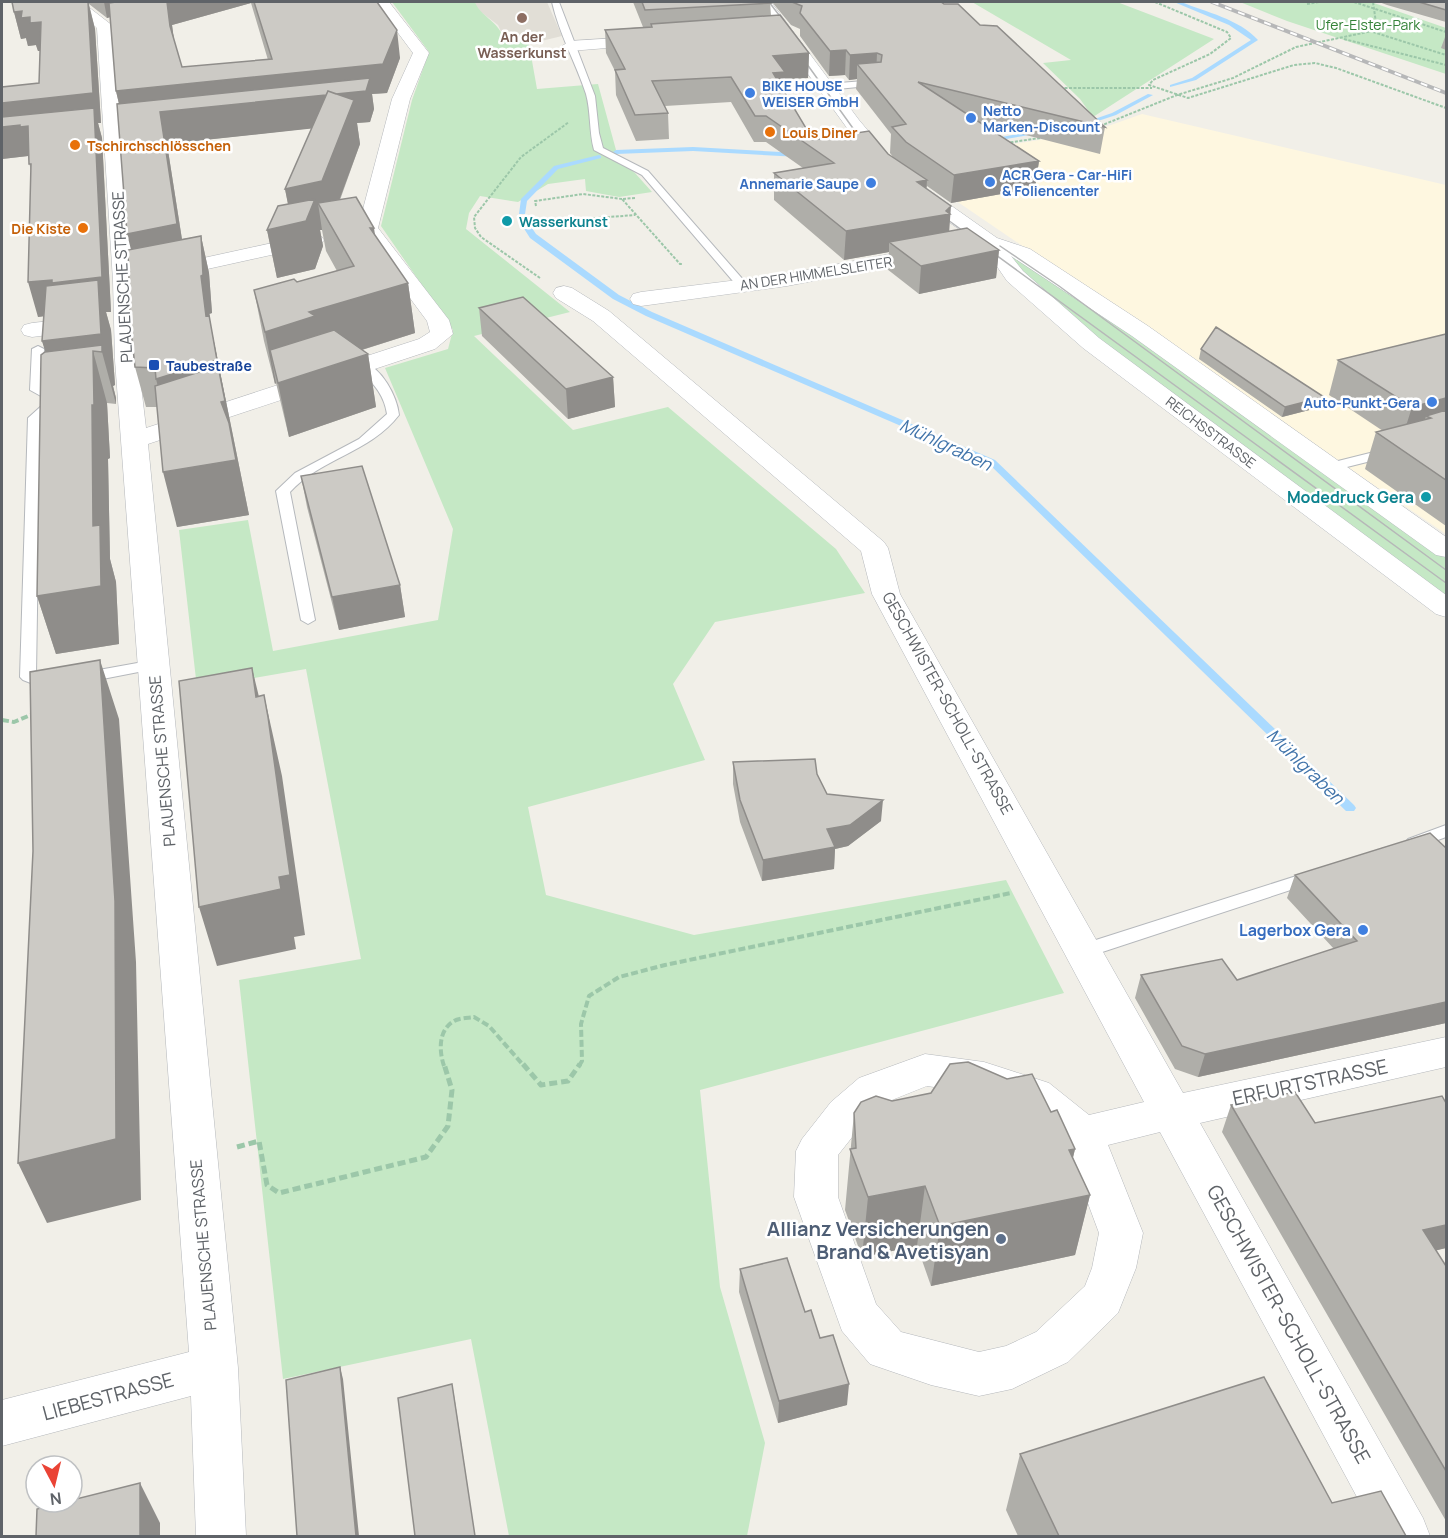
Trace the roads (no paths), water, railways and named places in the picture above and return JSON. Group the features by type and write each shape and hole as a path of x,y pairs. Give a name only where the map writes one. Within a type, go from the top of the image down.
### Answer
{"street":[{"path":"73,2 105,26 125,20"},
{"path":"368,228 401,99 421,53 382,2"},
{"name":"REICHSSTRASSE","path":"764,2 867,142 895,175 990,242 1023,253 1067,282 1446,549"},
{"name":"PLAUENSCHE STRASSE","path":"105,26 124,281 123,391 135,440 214,1368 221,1536"},
{"path":"570,46 665,40"},
{"path":"378,102 401,99"},
{"path":"90,132 135,127"},
{"path":"124,281 368,228"},
{"path":"135,440 427,344 442,334 438,320 368,228"},
{"name":"REICHSSTRASSE","path":"990,242 1015,276 1091,343 1446,608"},
{"name":"AN DER HIMMELSLEITER","path":"641,299 787,280 990,242"},
{"name":"GESCHWISTER-SCHOLL-STRASSE","path":"564,293 601,316 874,548 886,594 1405,1536"},
{"path":"35,340 123,320"},
{"name":"ERFURTSTRASSE","path":"1173,1112 1446,1052"},
{"path":"925,1070 984,1078 1035,1095 1083,1134 1121,1233 1114,1268 1102,1299 1052,1347 1012,1367 979,1374 931,1363 886,1348 858,1316 816,1197 817,1151 846,1114 873,1090 925,1070"},
{"path":"1083,1134 1173,1112"},
{"name":"LIEBESTRASSE","path":"2,1423 214,1368"}],"lane":[{"path":"555,2 591,96 594,133 599,150 645,173 742,285"},
{"path":"827,87 876,83"},
{"path":"35,340 36,390 61,398 34,418 28,677 46,684 154,665"},
{"path":"308,620 284,491 306,470 360,444 376,433 393,415 392,404 376,377 362,365"},
{"path":"1331,467 1400,449"},
{"path":"1407,846 1446,831"},
{"path":"1084,951 1333,870"}],"waterway":[{"name":"Mühlgraben","path":"1172,86 1194,79 1255,40 1231,24 1177,2"},
{"name":"Mühlgraben","path":"1083,124 1114,114 1150,95"},
{"name":"Mühlgraben","path":"988,140 1039,132"},
{"name":"Mühlgraben","path":"616,152 693,149 799,155"},
{"name":"Mühlgraben","path":"522,212 524,201 556,167 599,157"},
{"name":"Mühlgraben","path":"527,227 533,236 616,297 649,314 992,462 1350,808"}],"tram line":[{"path":"769,2 789,28"},
{"path":"799,53 865,145"},
{"path":"937,212 1446,583"},
{"path":"1000,246 1059,286 1446,570"}],"railway":[{"path":"1212,2 1446,93"}],"place":[{"name":"An der Wasserkunst","path":"522,18"},
{"name":"BIKE HOUSE WEISER GmbH","path":"750,93"},
{"name":"Netto Marken-Discount","path":"971,118"},
{"name":"Louis Diner","path":"770,132"},
{"name":"Tschirchschlösschen","path":"75,145"},
{"name":"ACR Gera - Car-HiFi & Foliencenter","path":"990,182"},
{"name":"Annemarie Saupe","path":"871,183"},
{"name":"Wasserkunst","path":"507,221"},
{"name":"Die Kiste","path":"83,228"},
{"name":"Taubestraße","path":"154,365"},
{"name":"Auto-Punkt-Gera","path":"1432,402"},
{"name":"Modedruck Gera","path":"1426,497"},
{"name":"Lagerbox Gera","path":"1363,930"},
{"name":"Allianz Versicherungen Brand & Avetisyan","path":"1001,1239"}],"park label":[{"name":"Ufer-Elster-Park","path":"1368,24"}]}
